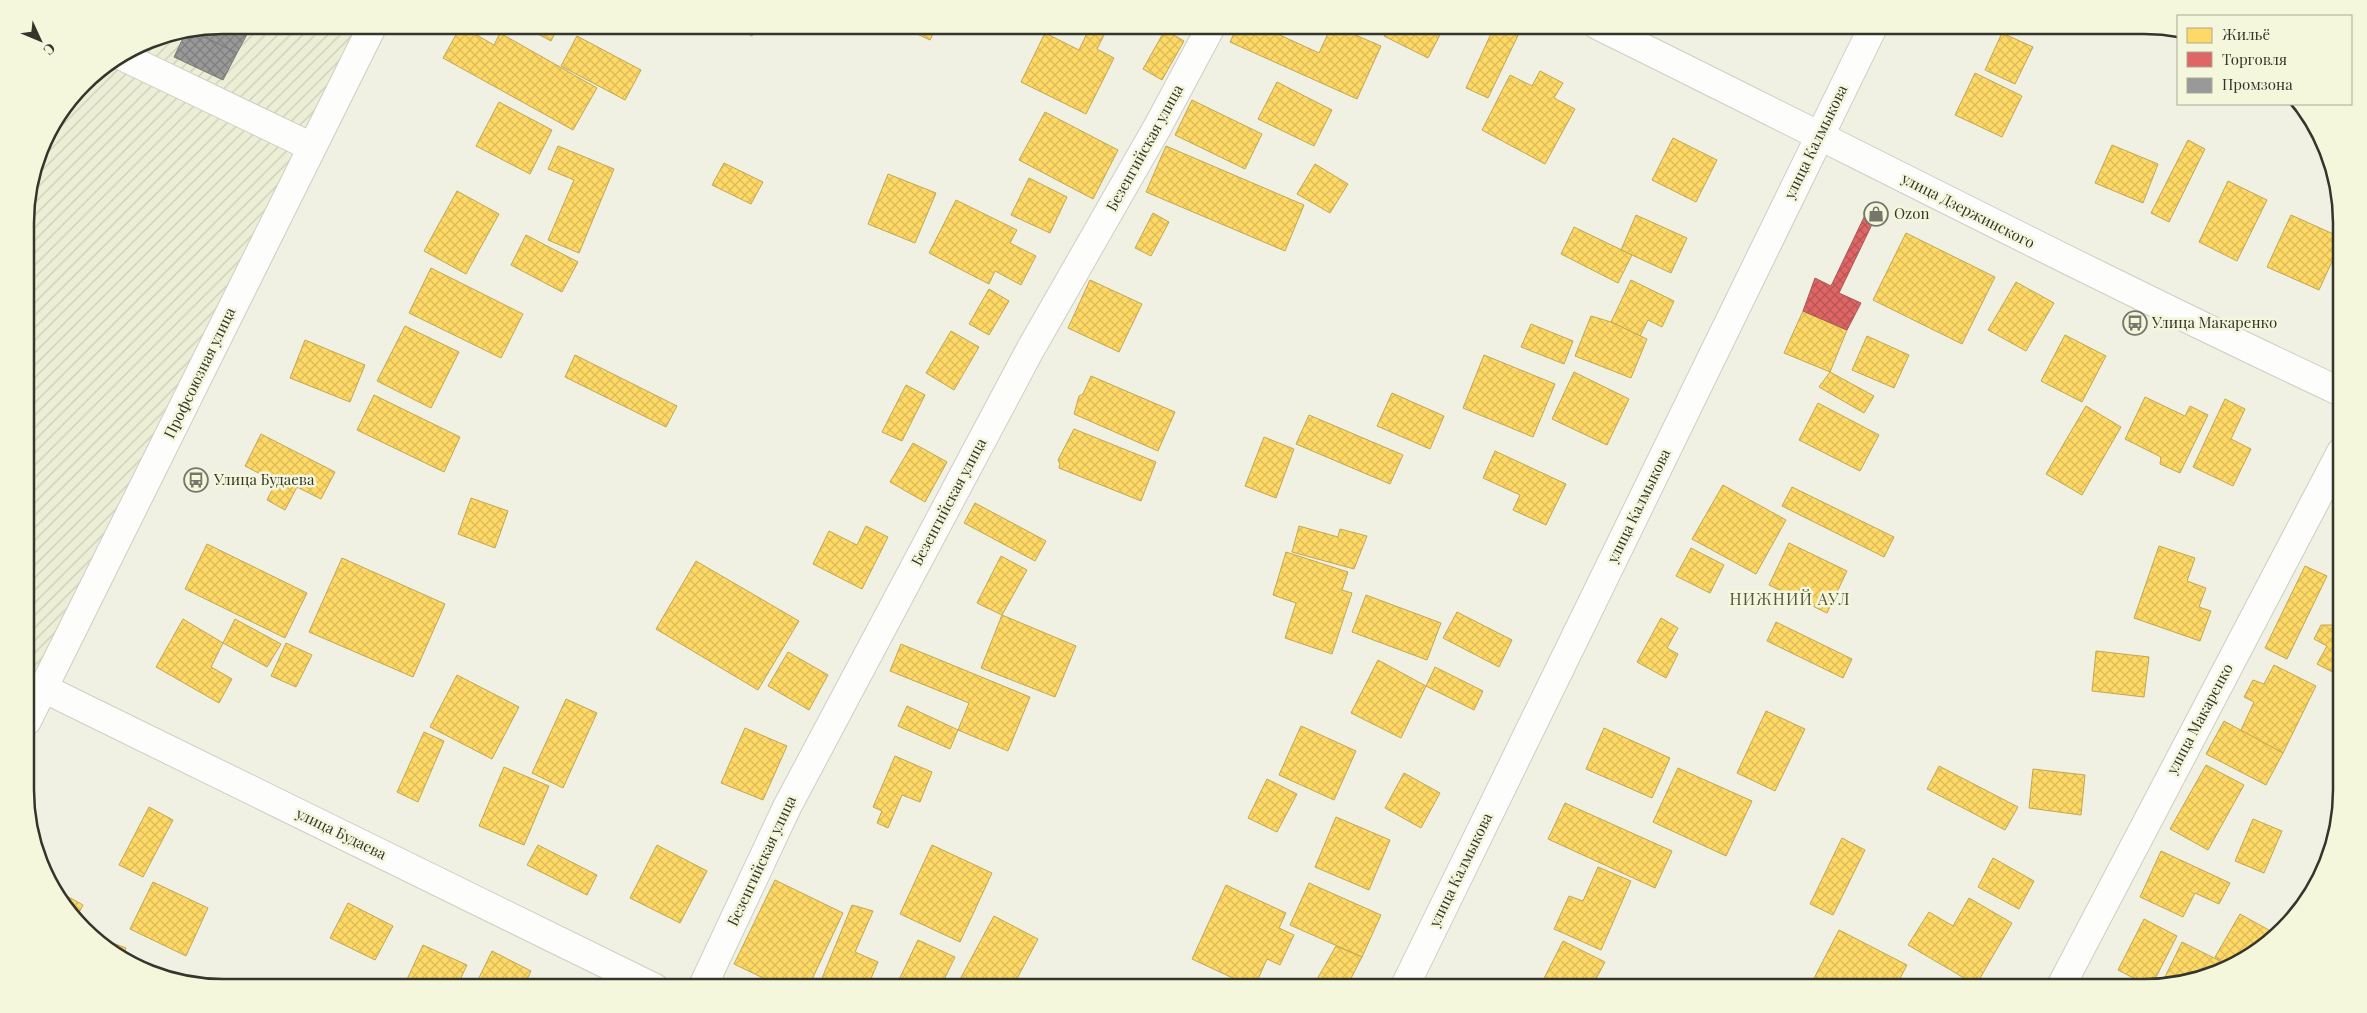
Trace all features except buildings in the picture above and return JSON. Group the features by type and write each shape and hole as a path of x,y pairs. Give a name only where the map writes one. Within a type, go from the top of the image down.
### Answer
{"street":[{"name":"Профсоюзная улица","path":"35,691 368,34"},
{"name":"Безенгийская улица","path":"706,979 787,807 1030,350 1158,126 1207,34"},
{"name":"улица Дзержинского","path":"1615,34 1820,135 2036,246 2333,388"},
{"name":"улица Калмыкова","path":"1408,979 1870,34"},
{"path":"128,59 312,147"},
{"name":"улица Макаренко","path":"2065,979 2333,467"},
{"name":"улица Будаева","path":"35,691 636,979"}],"shaded area":[{"path":"210,34 368,34 34,678 34,210 40,174 53,139 73,108 98,81 139,53 174,40"}],"place":[{"name":"Ozon","path":"1876,214"},
{"name":"Улица Макаренко","path":"2135,323"},
{"name":"Улица Будаева","path":"196,480"}],"district":[{"name":"НИЖНИЙ АУЛ","path":"1790,599"}]}
